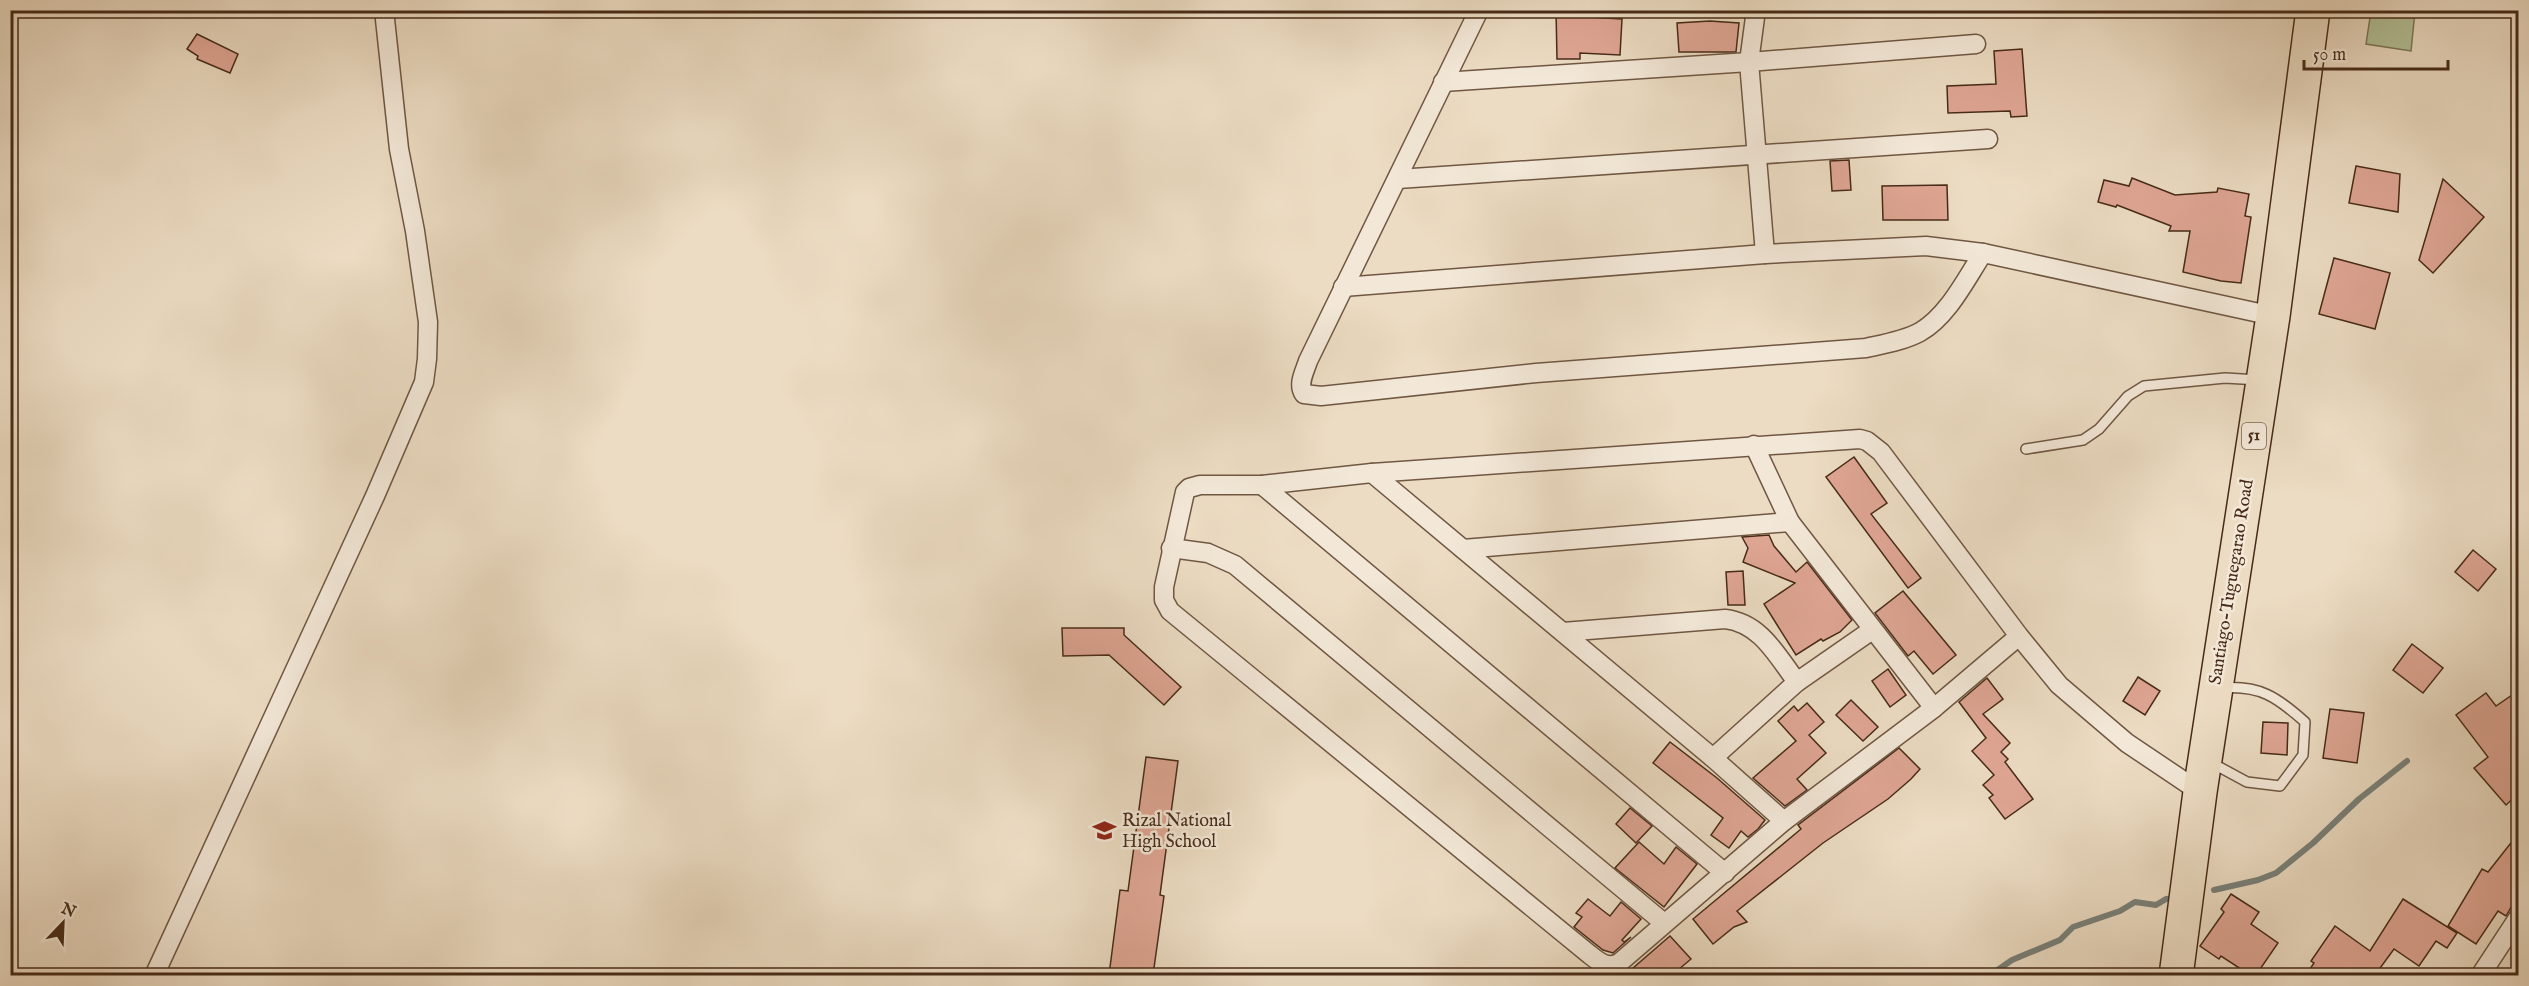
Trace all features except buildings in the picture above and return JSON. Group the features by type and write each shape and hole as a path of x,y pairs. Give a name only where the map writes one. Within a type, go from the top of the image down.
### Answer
{"highway":[{"name":"Santiago-Tuguegarao Road","path":"2176,975 2200,792 2273,316 2313,10"}],"street":[{"path":"154,975 380,485 424,382 428,322 415,231 399,149 384,10"},
{"path":"1479,10 1398,179 1342,287 1308,361 1301,384 1301,389 1305,394 1321,396 1536,373 1866,348 1905,339 1922,331 1955,296 1983,253"},
{"path":"1756,10 1749,62 1765,254"},
{"path":"1443,82 1749,62 1976,44"},
{"path":"1398,179 1988,139"},
{"path":"1342,287 1765,254 1926,246 1983,253 2273,316"},
{"path":"2019,636 1934,708 1784,821 1619,963 1606,965 1594,958 1170,611 1164,600 1164,587 1185,492 1189,488 1200,485 1262,484 1371,473 1852,438 1867,441 1873,445 2019,636 2060,685 2127,743 2200,792"},
{"path":"1754,445 1790,522 1934,708"},
{"path":"1371,473 1713,758 1784,821"},
{"path":"1262,484 1725,873"},
{"path":"1463,549 1790,522"},
{"path":"1171,548 1208,553 1235,565 1664,923"},
{"path":"1563,632 1725,619 1741,622 1764,638 1797,682"},
{"path":"1713,758 1797,682 1872,630"},
{"path":"2480,975 2518,918"}],"lane":[{"path":"2026,449 2083,440 2099,429 2128,396 2144,386 2225,378 2263,380"},
{"path":"2205,760 2247,782 2280,786 2303,755 2305,722 2277,698 2240,686 2216,688"}],"green space":[{"path":"2371,11 2415,11 2411,51 2366,44"}],"waterway":[{"path":"2214,890 2258,880 2276,873 2313,843 2359,799 2407,761"},
{"path":"1989,976 2012,960 2060,940 2073,927 2120,911 2135,902 2156,905 2166,899 2178,898"}],"place":[{"name":"Rizal National High School","path":"1104,831"}]}
